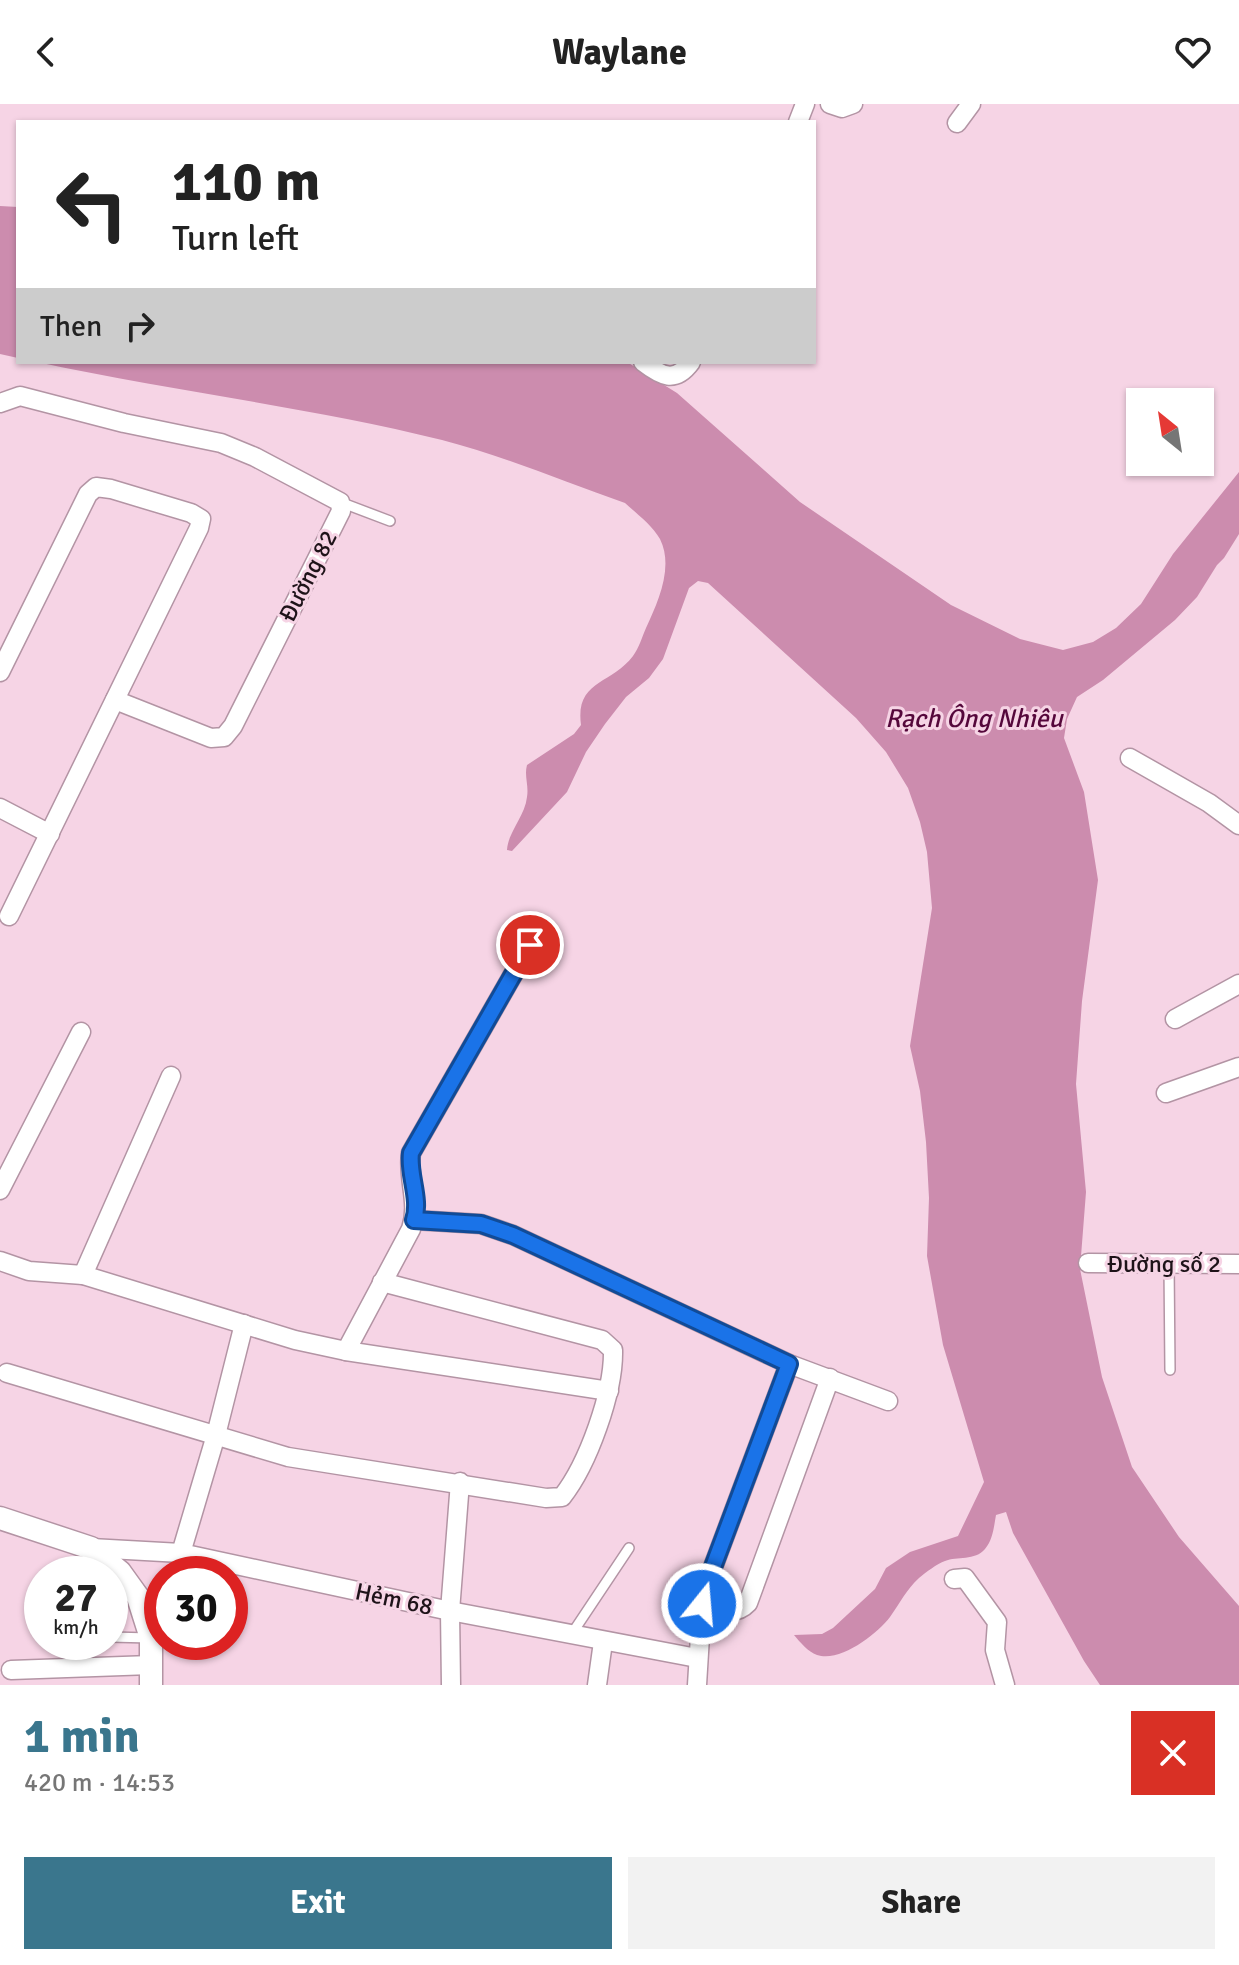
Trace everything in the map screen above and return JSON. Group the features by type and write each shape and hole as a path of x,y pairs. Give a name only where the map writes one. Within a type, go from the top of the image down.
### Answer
{"street":[{"path":"830,104 842,108 853,104"},
{"path":"957,123 971,104"},
{"path":"646,364 669,378 677,376 689,364"},
{"name":"Đường 82","path":"0,403 20,396 124,423 221,443 255,457 340,502 341,511 233,726 224,737 211,738 115,700"},
{"path":"0,672 88,494 96,487 191,513 201,519 9,916"},
{"path":"1130,758 1209,803 1239,825"},
{"path":"0,808 50,834"},
{"path":"346,1351 414,1220 411,1153 530,945"},
{"path":"1175,1019 1239,984"},
{"path":"0,1190 81,1032"},
{"path":"1166,1093 1239,1067"},
{"path":"83,1275 171,1076"},
{"path":"414,1220 470,1223 513,1235 789,1364 888,1401"},
{"path":"0,1261 29,1271 83,1275 295,1340 346,1351 609,1391"},
{"name":"Đường số 2","path":"1088,1263 1239,1264"},
{"path":"7,1373 288,1457 546,1498 562,1497 581,1469 609,1391 613,1350 602,1340 382,1282"},
{"path":"181,1553 216,1435 244,1324"},
{"path":"697,1685 702,1604 789,1364"},
{"path":"702,1604 734,1612 742,1610 748,1603 830,1378"},
{"path":"451,1685 450,1611 460,1482"},
{"path":"0,1518 91,1548 120,1572 138,1597 144,1616"},
{"name":"Hẻm 68","path":"91,1548 181,1553 450,1611 697,1658"},
{"path":"954,1579 965,1578 997,1622 995,1650 1005,1685"},
{"path":"597,1685 603,1642"},
{"path":"11,1670 151,1675"}],"lane":[{"path":"340,502 390,521"},
{"path":"1169,1264 1170,1370"},
{"path":"571,1635 629,1548"}],"water":[{"path":"0,206 16,207 16,358 0,354"},
{"name":"Rạch Ông Nhiêu","path":"47,364 630,364 677,393 800,502 951,605 1020,639 1063,650 1093,642 1116,628 1141,604 1173,554 1239,472 1239,534 1224,558 1197,597 1175,620 1103,680 1077,697 1067,719 1064,738 1084,792 1098,880 1082,1001 1076,1084 1086,1192 1080,1269 1102,1377 1132,1467 1179,1537 1239,1606 1239,1685 1100,1685 1013,1533 1006,1512 996,1515 990,1541 981,1553 945,1561 925,1573 910,1587 884,1624 847,1651 836,1655 817,1655 794,1635 822,1634 833,1628 875,1589 886,1568 910,1552 958,1536 984,1482 943,1345 927,1256 929,1198 926,1142 920,1091 910,1046 932,908 927,852 908,788 886,752 856,718 708,583 698,581 689,588 663,659 605,724 586,752 567,792 512,851 507,850 526,804 527,765 574,734 581,725 581,710 589,691 624,665 639,646 665,573 664,550 649,524 625,503 465,446 341,418"}],"route":[{"path":"530,945 411,1153 414,1220 481,1224 513,1235 789,1364 702,1604"}]}
